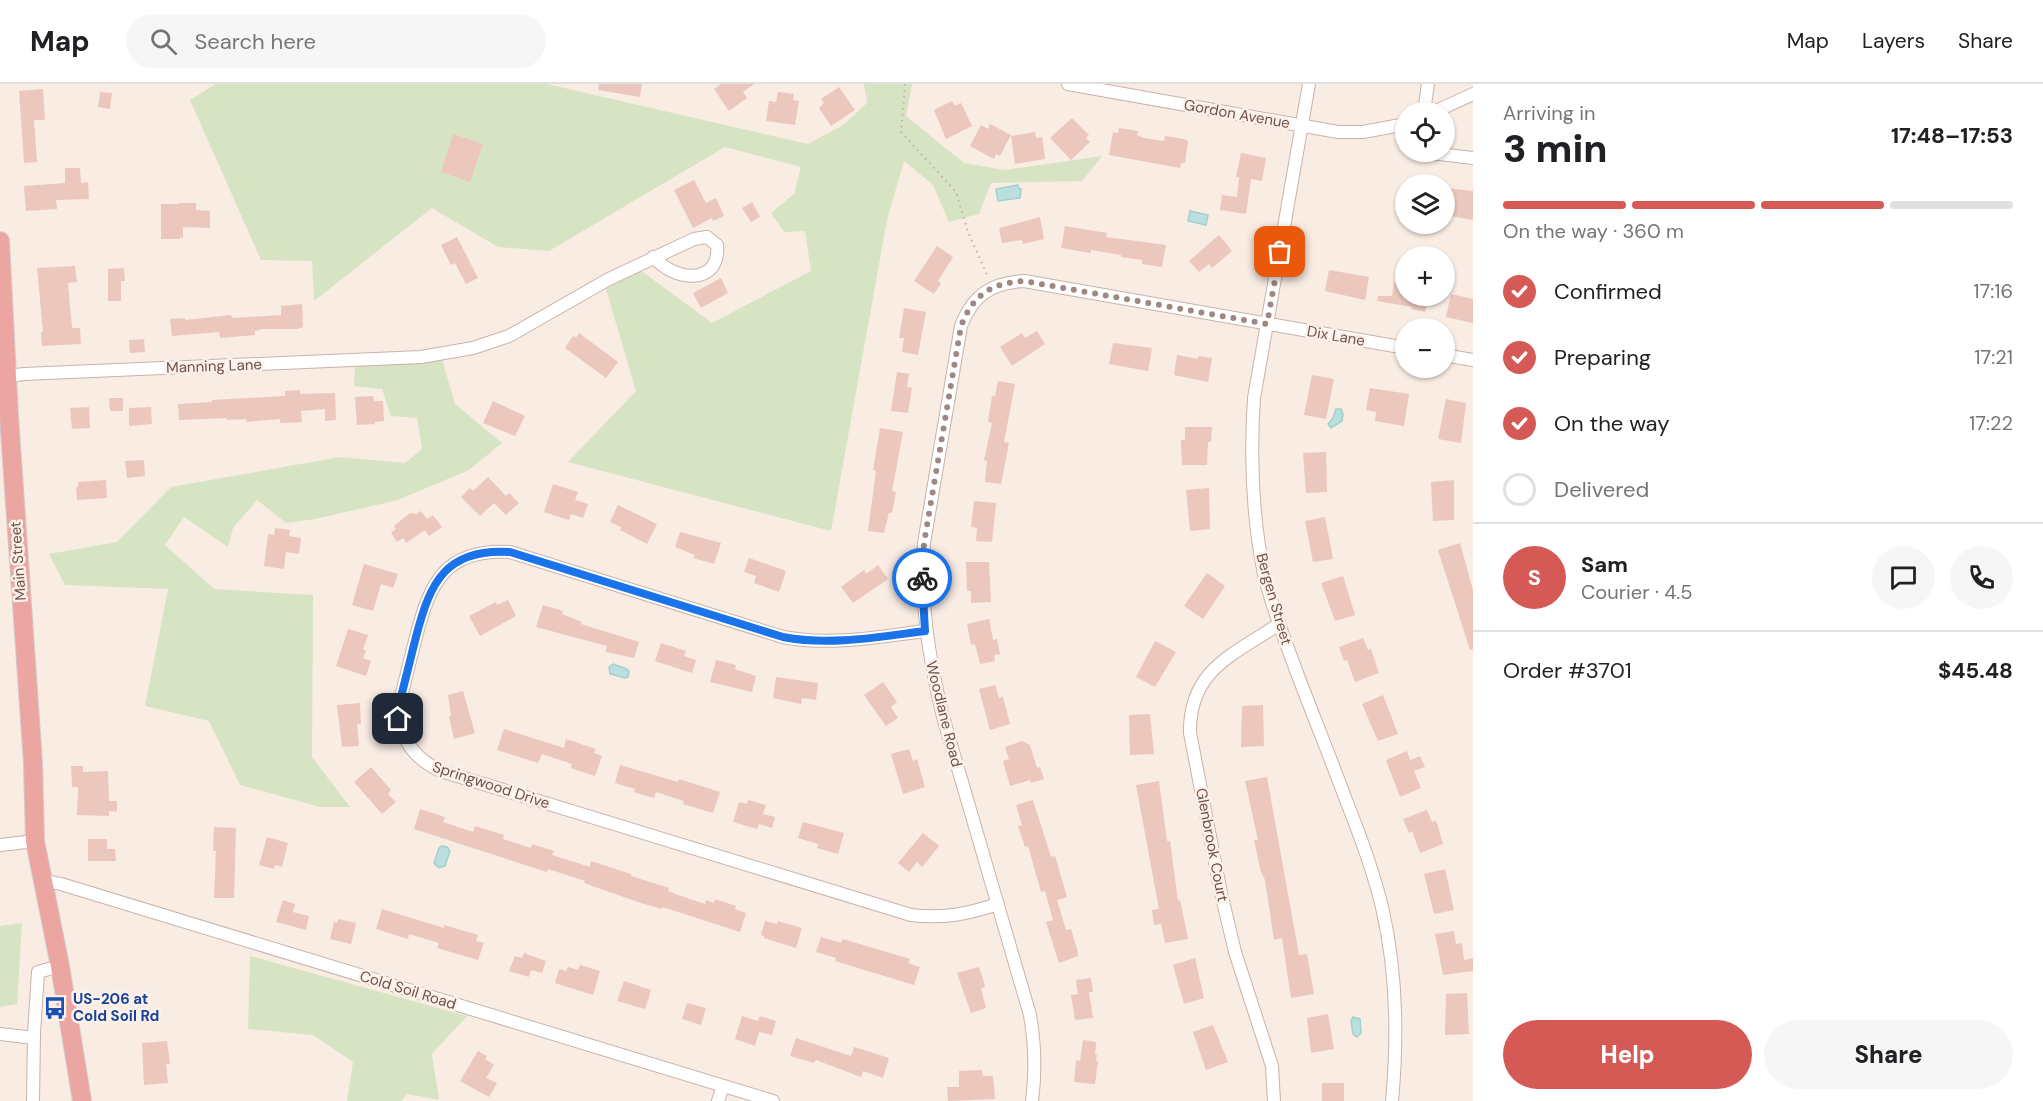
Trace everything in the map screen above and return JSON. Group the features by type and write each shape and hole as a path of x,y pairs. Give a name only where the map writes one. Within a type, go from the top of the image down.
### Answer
{"highway":[{"name":"Main Street","path":"0,241 4,376 33,763 35,841 60,966 82,1101"}],"street":[{"name":"Gordon Avenue","path":"1068,84 1338,132 1363,132 1395,126"},
{"name":"Bergen Street","path":"1309,84 1254,398 1251,435 1252,482 1256,529 1265,575 1279,624 1369,860 1382,907 1394,983 1396,1031 1392,1101"},
{"path":"1425,102 1428,84"},
{"path":"1455,102 1473,94"},
{"path":"1455,156 1473,158"},
{"name":"Manning Lane","path":"4,376 421,357 473,348 509,336 609,279 652,257 694,239 707,237 717,245 718,257 712,268 701,275 686,275 668,269 652,257"},
{"name":"Woodlane Road","path":"1032,1101 1035,1042 1030,1015 943,717 925,631 922,577 924,543 961,326 967,312 985,292 997,285 1024,281 1267,324"},
{"name":"Dix Lane","path":"1267,324 1395,346"},
{"path":"1455,357 1473,360"},
{"name":"Springwood Drive","path":"925,631 828,642 804,641 783,637 510,552 494,551 463,559 449,568 430,592 399,704 398,719 402,735 418,758 441,771 911,915 954,916 998,904"},
{"name":"Glenbrook Court","path":"1274,1101 1272,1066 1241,971 1221,892 1190,733 1190,717 1201,684 1209,674 1218,665 1279,624"},
{"path":"0,845 35,841"},
{"name":"Cold Soil Road","path":"42,880 773,1101"},
{"path":"33,1101 38,972 60,966"},
{"path":"0,1034 34,1038"},
{"path":"718,1101 723,1086"}],"path":[{"path":"905,84 901,132 956,192 968,232 988,277"}],"green space":[{"path":"216,84 547,84 808,144 843,125 867,103 864,84 912,84 906,116 964,163 1005,170 1102,156 1082,181 991,183 979,214 949,222 933,185 904,161 887,220 831,531 568,462 636,391 605,286 636,267 712,323 811,271 805,231 784,232 771,213 794,194 801,167 725,147 549,251 498,247 432,208 314,301 312,261 261,260 190,100"},
{"path":"442,359 455,404 502,443 469,470 398,500 315,519 286,523 257,500 233,528 228,547 184,517 165,545 214,589 313,595 312,757 350,807 320,807 240,785 209,721 145,706 168,589 65,585 49,554 117,542 171,487 340,457 405,463 422,449 417,418 391,416 382,389 354,386 355,364"},
{"path":"22,923 17,1004 0,1007 0,926"},
{"path":"250,956 467,1016 432,1054 439,1100 407,1094 401,1101 347,1101 353,1062 313,1035 248,1029"}],"water":[{"path":"1018,185 1021,189 1020,198 998,201 996,189"},
{"path":"1190,211 1208,215 1206,225 1188,221"},
{"path":"1336,409 1341,409 1342,421 1331,428 1328,424"},
{"path":"613,664 627,669 628,677 610,674 609,667"},
{"path":"447,847 450,851 445,866 439,868 434,863 439,848"},
{"path":"1353,1017 1360,1019 1361,1033 1357,1037 1353,1034 1351,1021"}],"building":[{"path":"599,84 642,84 640,97 598,90"},
{"path":"721,84 754,84 743,92 747,98 729,111 714,89"},
{"path":"839,87 855,110 831,126 819,108 824,103 821,99"},
{"path":"43,89 45,120 34,120 37,162 24,163 19,91"},
{"path":"100,92 112,93 110,109 98,107"},
{"path":"778,92 794,94 793,100 799,101 795,125 766,121 769,101 776,102"},
{"path":"952,101 955,106 961,103 972,126 946,139 934,110"},
{"path":"1072,118 1089,135 1086,138 1090,142 1071,160 1050,138"},
{"path":"990,124 1011,135 1000,156 996,154 994,159 970,146 981,125 988,129"},
{"path":"1119,128 1138,131 1137,135 1144,138 1164,141 1165,136 1188,141 1185,163 1181,163 1180,168 1109,155 1113,132 1118,133"},
{"path":"1035,132 1036,138 1042,137 1045,159 1015,164 1011,136"},
{"path":"453,134 483,144 470,182 441,172"},
{"path":"1241,153 1266,158 1262,181 1251,179 1246,214 1220,210 1222,195 1237,197 1239,177 1236,177"},
{"path":"65,168 80,168 81,183 88,182 89,199 56,200 57,209 26,211 24,186 65,183"},
{"path":"694,180 706,203 716,198 724,216 713,221 712,218 693,228 674,190"},
{"path":"1455,189 1473,191 1473,220 1455,217"},
{"path":"752,202 760,217 751,222 742,208"},
{"path":"196,203 196,210 210,211 210,228 183,227 183,238 161,239 161,204"},
{"path":"1040,217 1044,239 1023,244 1022,240 1002,243 999,228"},
{"path":"1065,226 1107,233 1106,237 1166,245 1162,267 1142,264 1142,260 1121,257 1121,255 1061,248"},
{"path":"1219,235 1232,251 1212,268 1209,264 1199,272 1189,261"},
{"path":"457,237 478,278 466,284 455,263 451,265 441,245"},
{"path":"937,246 953,257 938,281 941,283 934,294 914,281"},
{"path":"75,266 77,282 68,283 72,328 80,328 81,344 42,346 41,332 43,332 37,268"},
{"path":"124,268 125,281 121,281 121,301 108,301 108,269"},
{"path":"1329,270 1369,277 1365,300 1325,291"},
{"path":"721,278 728,293 701,308 693,293"},
{"path":"1394,282 1395,304 1377,301 1378,296 1392,296"},
{"path":"1455,295 1473,299 1473,323 1446,317 1448,306 1455,306"},
{"path":"302,304 303,327 297,329 262,329 255,331 255,335 220,338 219,332 172,336 170,319 185,318 185,320 231,315 232,318 281,315 281,306"},
{"path":"1406,306 1426,306 1425,312 1411,309 1412,307"},
{"path":"904,308 926,312 918,355 902,352 904,338 899,338"},
{"path":"1037,331 1045,344 1012,366 1000,347 1022,333 1025,338"},
{"path":"579,333 618,362 606,378 565,348 573,336 576,338"},
{"path":"144,339 145,352 130,353 129,340"},
{"path":"1113,343 1152,348 1148,371 1109,364"},
{"path":"1177,355 1198,359 1198,356 1212,358 1208,382 1174,375"},
{"path":"897,372 909,374 907,387 912,388 908,413 891,411"},
{"path":"1312,375 1334,379 1326,419 1304,415"},
{"path":"998,381 1015,384 1004,442 1009,443 1001,484 985,482 987,461 984,460 992,423 988,422 992,396 995,396"},
{"path":"1370,388 1409,394 1404,426 1375,421 1376,412 1366,410"},
{"path":"300,390 300,394 335,393 336,420 325,421 325,409 301,411 302,422 280,423 280,419 246,422 246,419 227,420 227,418 179,420 178,404 285,396 285,391"},
{"path":"373,396 374,401 383,401 384,421 357,425 355,397"},
{"path":"109,398 123,398 123,411 110,411"},
{"path":"1446,399 1466,403 1461,443 1438,439"},
{"path":"493,401 525,416 515,436 483,423"},
{"path":"89,407 90,428 72,429 70,408"},
{"path":"151,407 152,424 129,426 129,408"},
{"path":"1185,427 1212,427 1211,442 1208,442 1207,465 1182,465 1181,440 1185,440"},
{"path":"880,428 903,432 892,491 896,492 892,513 889,513 884,533 868,531 876,471 873,470"},
{"path":"1326,452 1327,492 1306,493 1303,453"},
{"path":"144,460 145,476 127,478 125,461"},
{"path":"488,477 506,496 509,493 519,503 506,515 494,503 480,516 461,497 470,488 473,491"},
{"path":"106,480 107,498 77,500 78,482"},
{"path":"1454,480 1454,520 1433,521 1431,482"},
{"path":"553,484 578,492 575,500 588,504 583,518 571,514 569,520 544,512"},
{"path":"1209,488 1210,529 1190,531 1186,490"},
{"path":"974,501 996,503 992,542 976,541 977,528 971,527"},
{"path":"618,505 657,524 647,544 610,522"},
{"path":"421,511 427,519 433,515 442,527 429,536 425,530 406,543 403,538 397,542 391,533 396,529 394,526 410,513 416,514"},
{"path":"1325,517 1333,559 1313,562 1305,521"},
{"path":"275,528 290,530 289,536 301,538 299,554 286,552 284,569 264,566 268,534 274,535"},
{"path":"680,532 721,543 714,564 693,558 695,555 675,547"},
{"path":"1460,543 1473,590 1473,649 1470,650 1438,550"},
{"path":"749,558 786,571 779,592 754,583 756,576 744,572"},
{"path":"966,562 989,562 991,602 971,603 971,591 967,591"},
{"path":"364,564 398,574 393,588 381,584 373,611 352,605"},
{"path":"878,565 888,579 853,603 841,587 864,570 866,574"},
{"path":"1207,573 1225,586 1203,619 1184,606"},
{"path":"1343,576 1355,615 1335,621 1321,583"},
{"path":"508,600 516,616 480,636 469,616 496,602 497,605"},
{"path":"543,605 563,611 562,614 582,622 581,624 639,642 634,658 606,652 607,646 536,627"},
{"path":"989,619 993,640 997,639 1000,654 994,655 995,661 980,664 975,644 971,645 967,624"},
{"path":"348,629 368,635 363,658 371,661 366,676 336,666"},
{"path":"1363,638 1368,650 1371,649 1379,673 1355,682 1347,660 1344,661 1339,647"},
{"path":"1155,641 1176,652 1155,687 1136,677"},
{"path":"661,643 686,651 684,656 696,660 692,673 655,661"},
{"path":"716,660 736,665 735,669 756,676 752,692 710,682"},
{"path":"776,677 818,683 816,700 802,698 801,704 773,698"},
{"path":"883,682 897,702 891,707 898,718 886,726 864,695"},
{"path":"995,685 999,698 1003,697 1010,724 990,730 979,689"},
{"path":"463,691 475,733 454,739 449,717 451,716 448,695"},
{"path":"1383,695 1398,734 1378,741 1362,704"},
{"path":"360,703 361,724 357,724 359,746 342,747 337,705"},
{"path":"1263,705 1264,746 1241,747 1242,706"},
{"path":"1150,714 1154,754 1130,755 1129,715"},
{"path":"504,729 564,748 566,739 596,749 594,753 602,756 595,776 571,768 572,764 542,754 538,763 497,750"},
{"path":"1022,741 1030,745 1037,768 1040,767 1044,779 1031,783 1030,780 1010,786 1003,761 1009,759 1005,747"},
{"path":"909,749 913,761 917,759 925,787 903,794 891,754"},
{"path":"1407,751 1410,760 1420,756 1425,767 1414,771 1421,788 1400,797 1386,760"},
{"path":"620,765 678,782 679,779 720,792 713,813 683,804 684,801 656,792 654,798 615,783"},
{"path":"71,766 83,766 83,772 108,771 109,801 117,801 117,812 109,811 109,816 77,815 78,787 72,787"},
{"path":"371,767 391,790 388,794 396,802 382,814 354,782"},
{"path":"1267,777 1299,955 1307,954 1314,994 1291,998 1282,938 1274,940 1265,880 1254,840 1258,840 1245,781"},
{"path":"1159,781 1178,901 1180,900 1188,939 1165,943 1161,924 1154,925 1152,910 1159,909 1136,785"},
{"path":"748,800 766,805 763,814 775,817 772,828 759,824 757,829 733,822 739,802 747,804"},
{"path":"1033,800 1051,857 1055,856 1067,897 1057,900 1066,930 1071,929 1077,949 1078,956 1059,963 1046,922 1053,920 1045,891 1041,892 1028,846 1025,847 1018,826 1022,825 1016,805"},
{"path":"420,809 445,817 443,822 473,832 475,826 504,835 503,839 531,848 532,844 554,851 552,855 590,867 591,861 631,874 631,876 669,888 668,891 675,894 705,904 706,900 714,903 715,899 736,906 735,909 746,913 740,932 663,907 662,909 641,903 548,869 547,872 414,829"},
{"path":"1427,810 1432,822 1436,820 1443,844 1420,853 1412,831 1409,833 1403,819"},
{"path":"803,822 844,833 838,854 817,848 818,844 798,838"},
{"path":"214,827 236,828 234,898 214,898 216,851 213,851"},
{"path":"923,833 939,846 922,867 917,862 909,872 898,863"},
{"path":"267,837 288,843 282,867 275,865 274,869 259,865"},
{"path":"88,839 107,839 107,849 115,849 116,861 88,861"},
{"path":"1445,869 1454,910 1434,914 1424,874"},
{"path":"283,900 295,904 293,912 309,916 306,930 276,922"},
{"path":"382,909 444,928 444,925 478,935 476,941 484,943 478,960 437,948 439,943 409,934 408,939 376,929"},
{"path":"338,919 356,923 351,944 330,939 334,922 337,923"},
{"path":"765,921 777,924 778,921 802,928 796,948 764,938 761,935"},
{"path":"1454,931 1456,944 1462,943 1464,960 1473,958 1473,971 1443,975 1435,934"},
{"path":"821,937 841,943 843,939 910,959 908,963 920,967 914,985 835,961 836,958 816,952"},
{"path":"524,953 546,961 542,973 531,970 529,977 509,971 515,956 522,958"},
{"path":"1195,958 1204,998 1184,1004 1173,965"},
{"path":"580,965 600,971 593,995 555,983 559,969 566,971 568,967 578,970"},
{"path":"979,967 985,986 981,989 986,1008 971,1013 957,973"},
{"path":"1091,978 1093,992 1089,992 1093,1018 1075,1020 1071,995 1078,994 1076,980"},
{"path":"624,981 651,990 645,1009 617,1001"},
{"path":"1467,993 1469,1034 1445,1035 1446,994"},
{"path":"687,1003 706,1008 701,1025 682,1019"},
{"path":"1328,1014 1334,1049 1311,1053 1307,1018"},
{"path":"742,1016 758,1021 760,1016 776,1021 772,1035 759,1032 755,1046 735,1039"},
{"path":"1213,1025 1228,1062 1206,1070 1193,1032"},
{"path":"796,1038 851,1056 854,1047 889,1058 883,1078 863,1071 861,1077 816,1060 814,1063 790,1056"},
{"path":"1083,1040 1096,1042 1095,1054 1097,1055 1096,1061 1098,1061 1095,1084 1074,1082 1076,1060 1080,1061"},
{"path":"167,1041 170,1064 166,1064 168,1083 144,1085 142,1043"},
{"path":"478,1051 487,1056 485,1059 494,1065 486,1078 497,1083 489,1097 460,1081"},
{"path":"982,1070 983,1076 993,1076 995,1099 948,1101 947,1087 959,1087 959,1071"},
{"path":"1322,1083 1344,1083 1344,1101 1322,1101"}],"way so far":[{"path":"922,578 924,543 961,326 975,301 997,285 1024,281 1267,324 1280,252"}],"place":[{"name":"US-206 at Cold Soil Rd","path":"55,1008"}],"route":[{"path":"398,719 399,704 430,592 449,568 477,554 494,551 510,552 783,637 804,641 828,642 925,631 922,578"}]}
